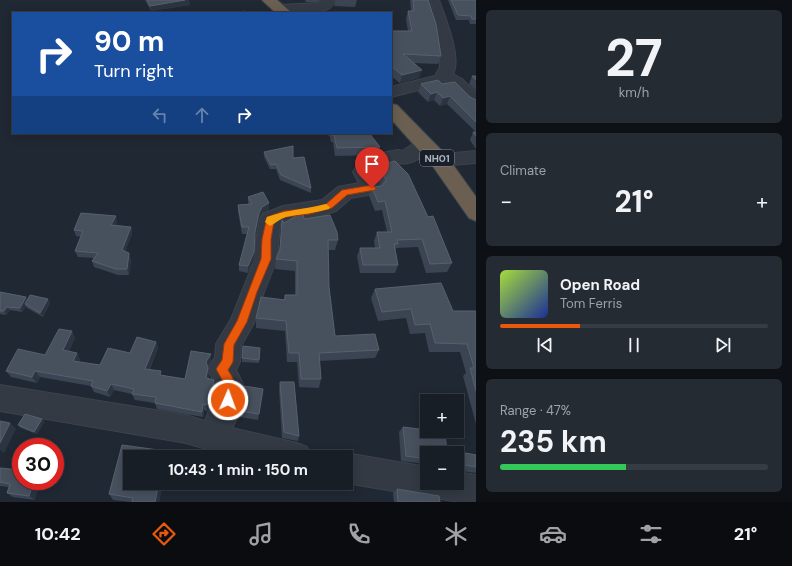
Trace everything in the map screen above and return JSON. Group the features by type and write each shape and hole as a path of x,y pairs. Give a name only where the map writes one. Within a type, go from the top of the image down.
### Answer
{"highway":[{"name":"NH01","path":"392,110 439,160 476,213"}],"street":[{"path":"278,7 320,7 326,5 327,0"},
{"path":"392,92 442,79 444,76 448,66 440,22 432,0"},
{"path":"444,76 456,82 476,103"},
{"path":"217,439 219,420 225,415 230,384 221,369 227,362 229,344 242,322 252,292 266,259 270,220 284,214 310,211 329,206 345,192 372,188 363,172 390,162 389,158 398,156 406,158 425,145"},
{"path":"439,160 476,157"},
{"path":"0,398 186,429 217,439 266,450"},
{"path":"353,469 420,481"},
{"path":"464,488 476,490"}],"building":[{"path":"147,0 185,0 150,6"},
{"path":"413,0 428,0 436,24 441,56 403,54 422,70 402,75 392,67 392,31 412,31 408,11 414,11"},
{"path":"451,0 476,0 476,19 472,19 471,16 458,15"},
{"path":"438,80 442,84 455,82 470,97 476,100 476,122 450,96 443,98 437,92 431,94 421,84"},
{"path":"370,134 380,147 337,148 334,135 332,135"},
{"path":"293,146 293,158 304,157 311,188 281,175 276,164 271,165 264,152"},
{"path":"395,161 408,174 428,217 433,216 452,263 430,264 422,239 397,240 398,244 394,244 398,265 363,265 360,248 380,248 377,232 392,232 385,201 378,202 372,187 382,186 386,180 379,166"},
{"path":"263,192 269,203 262,207 259,213 255,232 254,252 248,266 239,265 249,227 242,227 238,205 252,204 248,197"},
{"path":"303,212 304,219 330,215 337,232 338,240 328,240 329,287 335,336 375,334 379,350 319,353 321,379 301,379 299,353 289,353 286,321 256,318 261,297 285,300 285,295 297,295 297,261 276,259 280,249 282,220 284,223"},
{"path":"81,213 116,216 111,225 131,227 122,250 129,253 127,269 116,269 92,261 98,253 75,251 83,231 74,230"},
{"path":"441,283 453,311 476,311 476,391 470,368 474,368 467,344 435,343 430,324 415,325 411,309 382,312 375,289"},
{"path":"0,292 26,297 20,308 7,307 4,311 0,311"},
{"path":"30,295 48,299 40,313 25,304"},
{"path":"59,329 72,331 63,350 77,353 73,361 100,365 108,348 130,353 137,337 156,342 145,369 161,371 160,375 185,379 191,351 211,354 206,362 208,368 206,378 214,380 211,401 206,405 203,404 202,412 155,403 156,397 132,394 134,389 111,384 107,391 91,386 93,381 35,371 32,377 6,371 18,349 45,355"},
{"path":"243,346 260,348 259,360 242,358"},
{"path":"280,382 294,382 299,436 284,432"},
{"path":"244,386 263,389 259,414 240,411"},
{"path":"25,414 42,419 34,432 18,425"},
{"path":"0,421 10,423 0,443"},
{"path":"403,427 420,429 420,438 446,438 446,446 420,446 420,458 406,456"},
{"path":"122,445 159,450 123,450 123,490 158,490 155,502 132,502 133,498 109,494"},
{"path":"464,453 476,455 476,467 464,465"},
{"path":"0,468 12,469 12,490 31,490 29,496 7,493 10,484 0,482"},
{"path":"397,489 439,496 440,502 398,502"}],"slow traffic":[{"path":"270,222 270,220 284,214 310,211 326,207"}],"route":[{"path":"228,400 230,384 221,369 227,362 229,344 242,322 252,292 266,259 270,220 284,214 310,211 329,206 345,192 354,192 372,188"}]}
